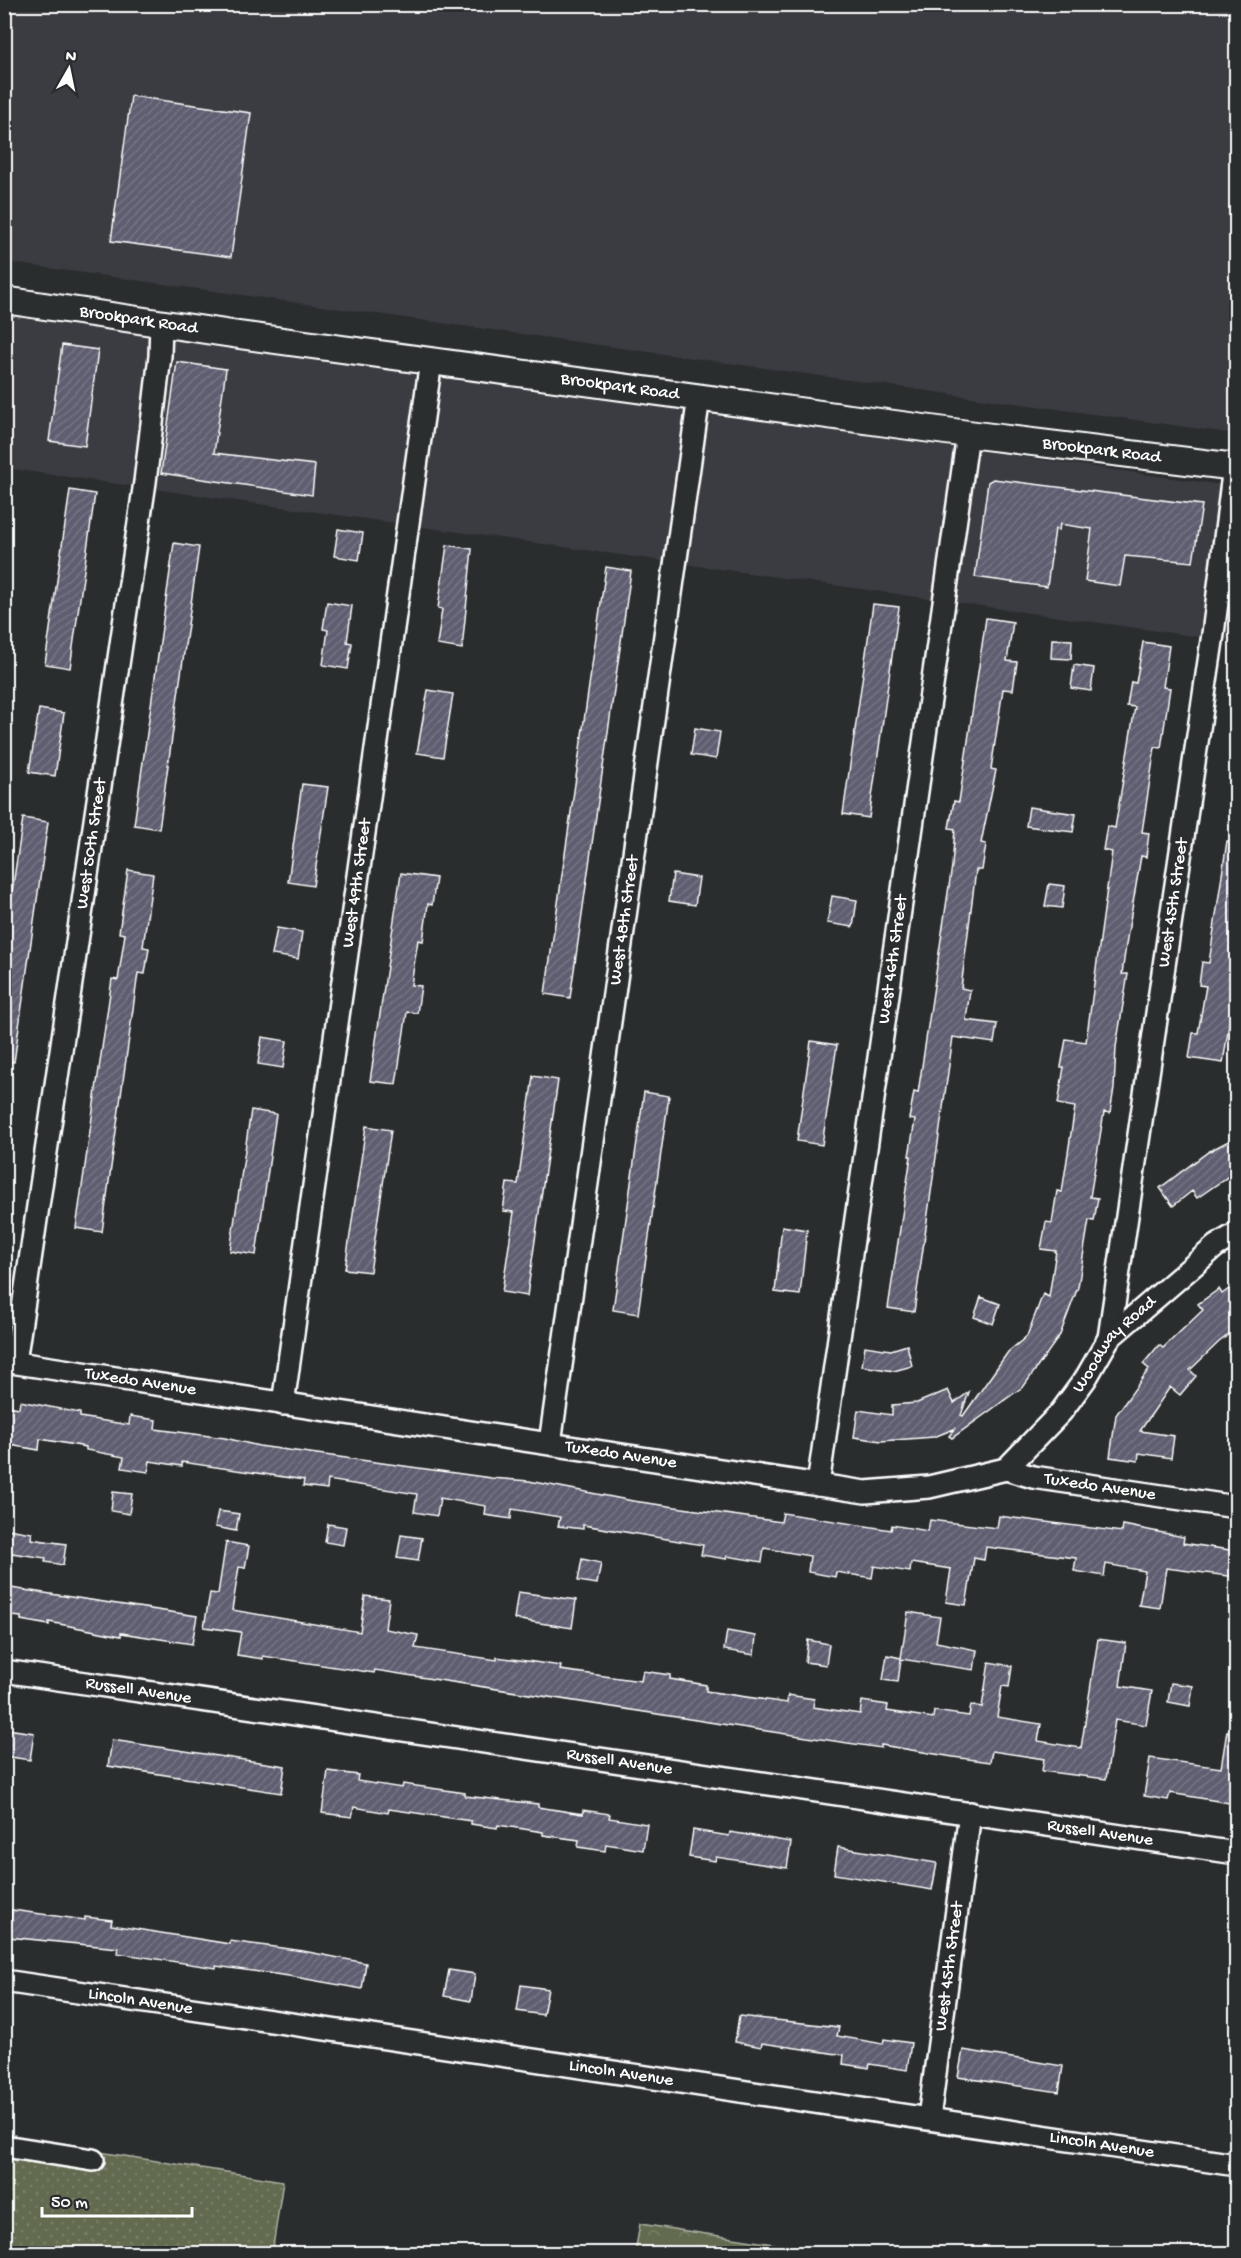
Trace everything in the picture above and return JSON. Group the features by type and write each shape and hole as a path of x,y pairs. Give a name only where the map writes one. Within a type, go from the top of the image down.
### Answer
{"main road":[{"name":"Brookpark Road","path":"4,300 161,324 968,434 1235,466"}],"street":[{"name":"West 50th Street","path":"10,1362 143,493 160,356 161,324"},
{"name":"West 49th Street","path":"283,1404 431,361"},
{"name":"West 48th Street","path":"550,1443 699,396"},
{"name":"West 46th Street","path":"818,1485 947,597 968,434"},
{"name":"West 45th Street","path":"1109,1338 1211,645 1235,466"},
{"name":"Woodway Road","path":"1006,1469 1060,1412 1086,1378 1109,1338 1216,1246 1236,1234"},
{"name":"Tuxedo Avenue","path":"10,1362 865,1492 929,1486 1006,1469 1033,1477 1236,1507"},
{"name":"Russell Avenue","path":"4,1671 1236,1853"},
{"name":"West 45th Street","path":"929,2118 970,1813"},
{"name":"Lincoln Avenue","path":"4,1981 1236,2165"},
{"path":"4,2146 93,2160"}],"shaded area":[{"path":"5,5 1236,5 1236,434 5,262"},
{"path":"5,314 1236,487 1236,642 5,468"}],"green space":[{"path":"4,2137 283,2181 272,2253 5,2253"},
{"path":"640,2224 832,2253 635,2253"}],"building":[{"path":"131,96 251,113 231,257 111,241"},
{"path":"62,345 98,350 85,446 49,441"},
{"path":"177,362 226,369 214,453 315,465 312,495 161,473"},
{"path":"993,479 1202,505 1193,562 1125,556 1120,586 1085,581 1092,529 1060,524 1059,530 1055,529 1047,587 975,577 988,482"},
{"path":"70,490 95,494 70,668 45,664"},
{"path":"338,529 363,533 359,560 334,556"},
{"path":"174,543 199,547 159,829 134,825"},
{"path":"447,545 472,549 462,649 437,645 442,609 438,608"},
{"path":"606,567 631,571 570,998 545,994"},
{"path":"327,602 352,606 347,642 352,643 348,669 323,665 328,630 323,629"},
{"path":"873,604 899,607 869,818 843,814"},
{"path":"986,618 1013,622 1007,661 1017,662 1013,690 1003,689 991,769 996,770 981,843 986,844 982,870 976,870 961,988 970,990 966,1020 997,1024 994,1043 953,1037 914,1312 888,1308 915,1120 909,1119 914,1092 918,1093 952,866 955,829 949,828 954,801 959,802"},
{"path":"1052,639 1072,640 1071,659 1051,658"},
{"path":"1143,642 1169,646 1163,687 1170,688 1161,748 1155,747 1142,832 1149,833 1146,857 1141,856 1127,938 1122,974 1128,974 1116,1047 1114,1088 1110,1113 1104,1112 1090,1197 1098,1198 1094,1221 1089,1220 1078,1287 1060,1335 1024,1386 952,1438 949,1436 954,1429 934,1437 881,1441 854,1437 858,1410 892,1415 892,1405 917,1403 948,1390 954,1403 969,1392 961,1415 963,1416 1008,1352 1027,1336 1043,1294 1049,1297 1056,1251 1041,1249 1046,1222 1052,1223 1057,1191 1062,1192 1075,1107 1058,1104 1064,1067 1061,1067 1066,1039 1086,1042 1112,852 1103,850 1107,826 1115,828 1135,707 1127,706 1131,682 1136,683"},
{"path":"1074,665 1094,668 1091,691 1071,688"},
{"path":"428,690 453,694 443,757 417,753"},
{"path":"39,709 64,713 55,776 29,772"},
{"path":"695,728 720,732 716,759 691,755"},
{"path":"302,784 328,787 313,886 288,882"},
{"path":"1029,807 1076,814 1073,832 1026,826"},
{"path":"23,818 48,822 14,1062 4,1061 4,946"},
{"path":"1227,841 1236,842 1236,1027 1229,1025 1223,1063 1189,1058 1193,1033 1198,1033 1206,986 1199,985 1202,962 1209,963"},
{"path":"128,870 153,874 143,947 149,948 145,974 138,973 102,1232 76,1228 112,979 118,980 125,934 119,933"},
{"path":"401,873 436,878 432,905 428,904 423,941 418,940 411,985 421,986 417,1013 407,1012 396,1084 370,1081"},
{"path":"673,874 699,878 695,905 669,901"},
{"path":"1049,884 1065,886 1062,908 1045,906"},
{"path":"832,896 857,900 853,927 827,923"},
{"path":"277,928 302,932 298,959 272,955"},
{"path":"262,1037 287,1041 283,1068 258,1064"},
{"path":"811,1041 837,1045 822,1145 797,1141"},
{"path":"533,1076 558,1080 527,1296 502,1292 514,1212 503,1211 507,1183 518,1184"},
{"path":"644,1092 669,1096 638,1314 613,1310"},
{"path":"251,1110 276,1114 256,1255 230,1251"},
{"path":"366,1126 391,1130 370,1272 345,1269"},
{"path":"1236,1137 1236,1171 1197,1198 1192,1191 1173,1206 1160,1188 1208,1152"},
{"path":"782,1226 807,1230 800,1295 775,1292"},
{"path":"1236,1284 1236,1329 1190,1370 1196,1376 1180,1395 1170,1387 1140,1431 1174,1436 1171,1458 1139,1453 1138,1461 1110,1457 1116,1415 1149,1369 1143,1364 1159,1345 1163,1348 1203,1310 1198,1304 1219,1289 1222,1294"},
{"path":"981,1297 1000,1304 993,1324 974,1317"},
{"path":"907,1345 912,1366 894,1371 862,1366 865,1346 891,1350"},
{"path":"20,1401 80,1413 80,1417 129,1425 130,1416 156,1420 155,1429 225,1438 259,1446 491,1478 529,1481 633,1501 781,1522 783,1513 891,1530 892,1525 928,1531 930,1520 997,1528 999,1516 1122,1532 1123,1525 1184,1537 1183,1543 1236,1551 1236,1577 1166,1568 1160,1608 1139,1605 1145,1571 1106,1564 1104,1576 1074,1571 1076,1558 986,1547 984,1560 974,1558 966,1605 946,1602 951,1569 911,1563 910,1572 874,1566 872,1578 836,1572 835,1577 808,1572 810,1556 764,1548 762,1562 727,1556 726,1559 701,1555 703,1545 583,1525 583,1529 558,1526 560,1517 512,1509 511,1519 485,1515 486,1506 440,1498 437,1516 414,1512 417,1494 328,1480 327,1489 303,1486 304,1480 182,1462 182,1466 150,1461 148,1472 122,1468 124,1457 86,1450 86,1447 40,1439 39,1450 4,1444 4,1405 19,1408"},
{"path":"113,1492 132,1494 129,1514 111,1511"},
{"path":"218,1511 239,1514 236,1531 215,1527"},
{"path":"328,1524 346,1527 343,1545 325,1542"},
{"path":"8,1529 32,1533 31,1539 66,1544 63,1565 45,1562 46,1558 5,1552"},
{"path":"401,1535 422,1538 418,1561 397,1558"},
{"path":"226,1542 249,1546 245,1568 239,1567 232,1610 360,1632 365,1596 389,1599 385,1629 418,1635 415,1648 497,1660 497,1657 534,1662 561,1666 560,1670 641,1681 643,1671 670,1675 670,1679 706,1685 706,1691 787,1703 788,1695 814,1699 813,1707 860,1714 862,1701 888,1705 887,1711 933,1718 934,1711 969,1716 971,1705 982,1707 989,1662 1012,1666 1009,1687 1002,1686 997,1717 1041,1724 1038,1741 1081,1748 1098,1639 1126,1643 1120,1686 1152,1691 1146,1725 1115,1720 1106,1779 1042,1771 1044,1759 992,1751 990,1762 881,1745 881,1748 773,1732 375,1670 374,1673 263,1656 263,1659 237,1655 241,1632 204,1627 210,1593 218,1594"},
{"path":"582,1559 601,1563 597,1584 578,1581"},
{"path":"4,1587 197,1616 192,1644 121,1633 121,1636 49,1622 49,1625 4,1615"},
{"path":"518,1592 576,1600 572,1628 514,1619"},
{"path":"908,1612 940,1617 936,1642 977,1650 974,1670 901,1659 898,1682 883,1680 887,1655 901,1658"},
{"path":"727,1631 756,1636 754,1655 724,1650"},
{"path":"808,1640 829,1644 826,1665 805,1662"},
{"path":"1171,1683 1193,1686 1190,1706 1168,1702"},
{"path":"7,1729 34,1733 30,1760 4,1756"},
{"path":"1227,1731 1236,1731 1236,1804 1170,1793 1168,1800 1144,1796 1150,1758 1221,1768"},
{"path":"112,1740 285,1766 281,1793 108,1766"},
{"path":"328,1771 358,1775 357,1781 402,1788 403,1784 465,1793 465,1796 538,1804 538,1807 583,1814 583,1810 610,1814 609,1818 647,1824 643,1850 606,1844 605,1851 578,1847 579,1840 543,1835 543,1832 498,1825 497,1828 471,1824 471,1821 389,1809 388,1813 354,1807 352,1817 322,1813"},
{"path":"693,1830 729,1836 730,1832 791,1842 787,1868 716,1857 715,1861 689,1857"},
{"path":"838,1847 937,1863 932,1890 834,1874"},
{"path":"12,1910 85,1920 85,1917 112,1920 111,1925 230,1944 230,1941 303,1951 366,1963 362,1989 289,1976 117,1953 118,1948 8,1937"},
{"path":"449,1970 475,1974 471,2001 444,1996"},
{"path":"521,1985 548,1989 543,2015 517,2011"},
{"path":"739,2016 839,2027 837,2036 883,2044 884,2039 911,2043 907,2070 870,2064 869,2068 843,2064 844,2055 762,2043 761,2047 735,2042"},
{"path":"963,2050 1063,2066 1059,2092 958,2077"}]}
